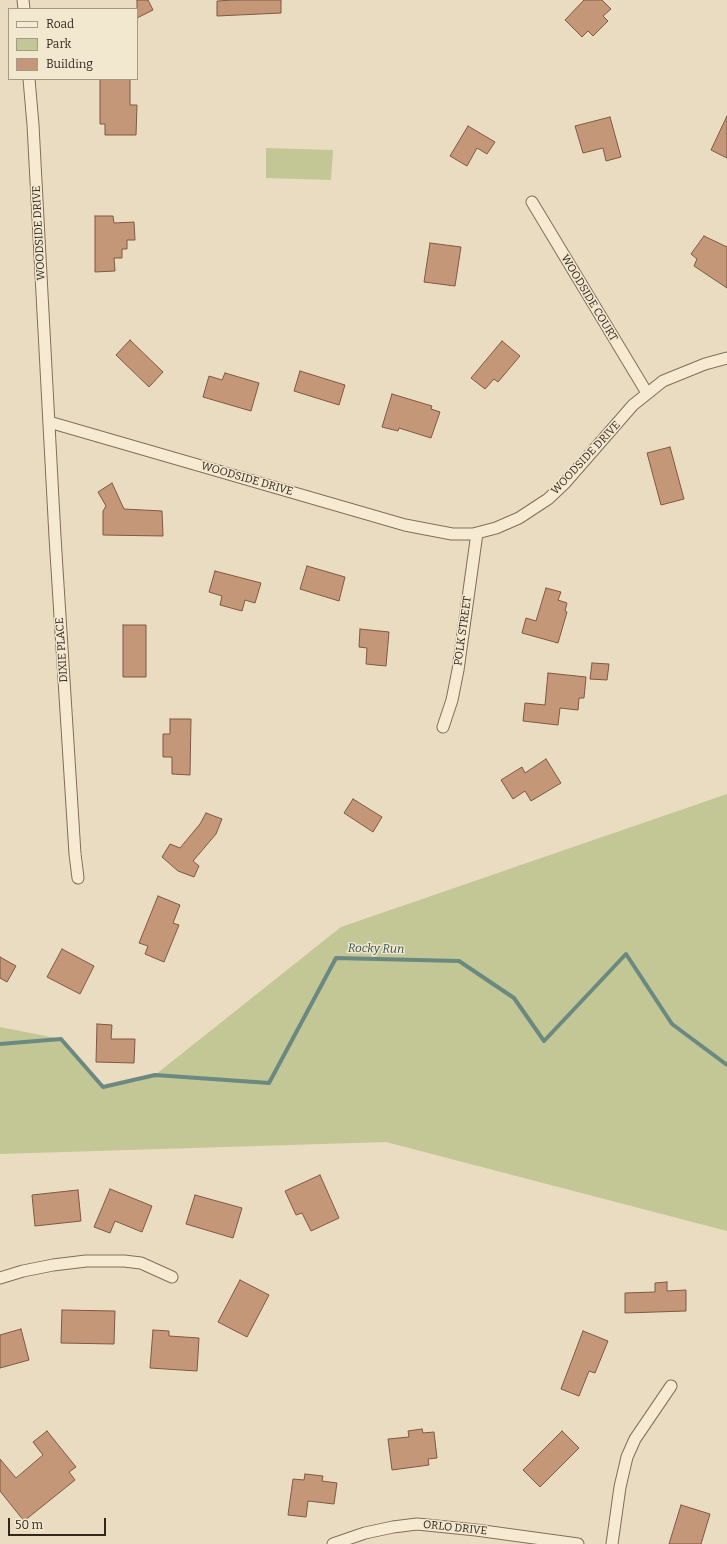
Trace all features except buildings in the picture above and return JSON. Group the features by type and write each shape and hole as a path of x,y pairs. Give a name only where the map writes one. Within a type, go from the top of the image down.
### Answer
{"street":[{"name":"WOODSIDE DRIVE","path":"28,80 33,125 49,422 405,525 452,534 477,533 496,528 519,518 548,499 565,483 633,405 663,381 727,358"},
{"name":"WOODSIDE COURT","path":"532,202 647,393"},
{"name":"DIXIE PLACE","path":"49,422 75,854 78,878"},
{"name":"POLK STREET","path":"443,727 452,700 458,670 477,533"},
{"path":"0,1278 22,1271 86,1261 124,1261 141,1263 172,1277"},
{"path":"612,1544 620,1487 627,1457 635,1439 671,1386"},
{"name":"ORLO DRIVE","path":"333,1544 386,1528 416,1524 476,1530 578,1544"}],"green space":[{"path":"266,148 333,150 331,180 266,178"},
{"path":"727,794 727,1231 386,1142 0,1154 0,1027 61,1039 103,1087 155,1075 341,927"}],"waterway":[{"name":"Rocky Run","path":"0,1044 61,1039 103,1087 155,1075 269,1083 336,958 459,961 514,998 544,1041 626,954 672,1024 727,1065"}]}
